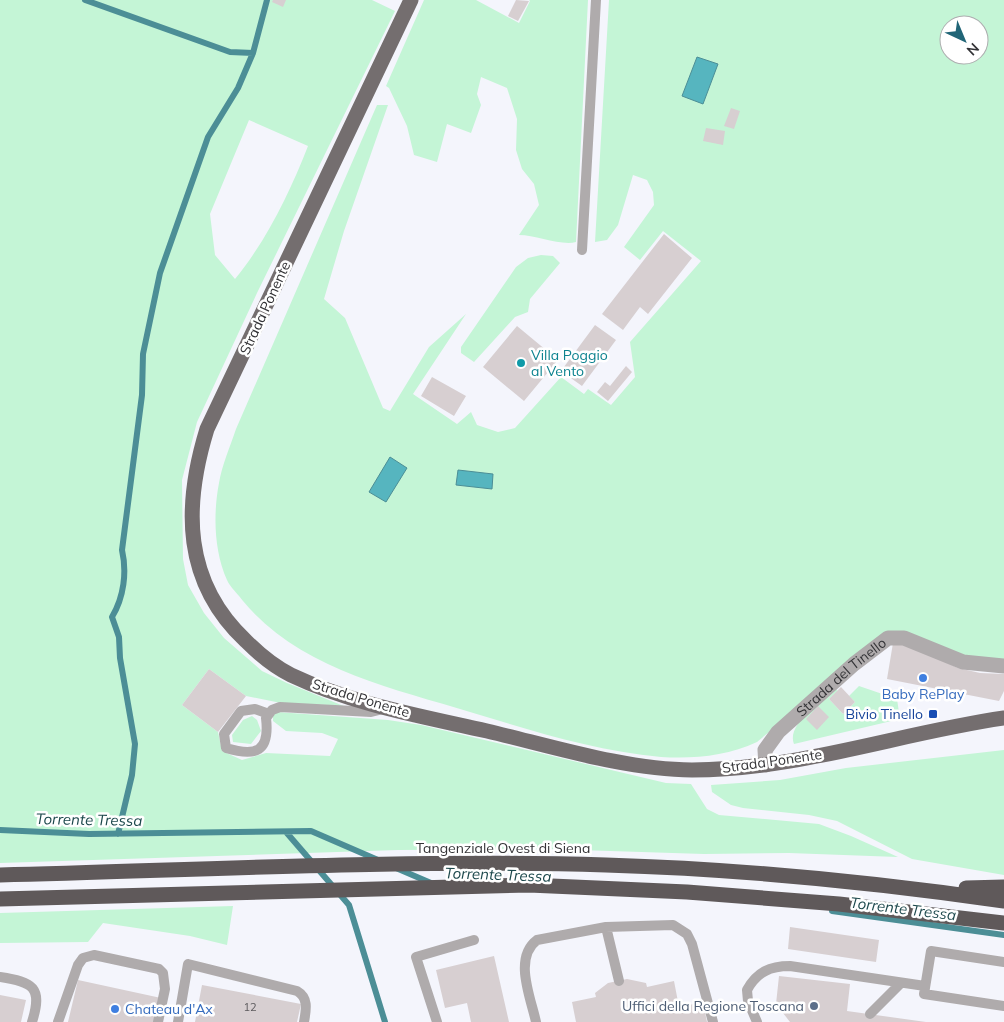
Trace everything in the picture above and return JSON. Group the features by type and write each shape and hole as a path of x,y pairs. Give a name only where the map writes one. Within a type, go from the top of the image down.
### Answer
{"highway":[{"name":"Tangenziale Ovest di Siena","path":"0,875 404,864 604,865 754,873 920,888 1004,901"},
{"path":"0,899 529,885 687,892 829,903 1004,923"},
{"path":"920,888 1004,888"}],"main road":[{"name":"Strada Ponente","path":"411,0 207,429 197,460 191,502 195,552 206,590 217,610 236,632 265,660 290,674 326,690 386,708 637,765 691,770 766,765 933,730 1004,718"}],"street":[{"name":"Strada del Tinello","path":"766,765 765,750 778,732 854,664 888,638 904,638 963,662 1004,666"}],"lane":[{"path":"582,250 596,0"},
{"path":"269,714 255,709 242,711 224,734 226,748 245,754 255,752 264,743 268,734 266,718 280,707 371,712 386,708"},
{"path":"536,1022 525,974 526,954 531,944 547,937 606,927 673,925 687,934 706,991 713,1022"},
{"path":"606,927 619,981"},
{"path":"437,1022 416,957 474,940"},
{"path":"1004,962 931,951 924,994 1004,1006"},
{"path":"58,1022 78,965 83,958 94,954 159,969 163,973 164,989 158,1022"},
{"path":"178,1022 188,964 297,992 305,999 307,1006 304,1022"},
{"path":"757,1022 748,1001 747,990 759,975 775,966 790,966 900,984 925,986"},
{"path":"0,977 20,980 32,986 37,997 32,1022"},
{"path":"870,1014 900,984"}],"green space":[{"path":"0,0 372,0 395,11 257,293 197,422 182,480 183,559 188,585 204,613 224,638 262,671 351,709 329,705 281,703 246,696 209,669 182,705 218,732 222,751 242,760 266,753 330,756 338,739 322,733 286,731 273,721 273,716 277,712 388,720 421,725 666,783 691,784 707,809 719,815 819,824 898,857 789,853 704,854 547,849 398,850 0,863","holes":["249,120 308,146 294,181 277,215 247,264 235,279 215,255 210,214"]},
{"path":"424,0 476,0 519,23 529,0 588,0 576,242 563,243 519,235 539,205 534,184 522,169 516,150 517,119 507,88 481,77 477,94 481,105 471,133 447,124 437,162 414,155 407,126 389,88 386,86"},
{"path":"609,0 1004,0 1004,660 965,658 913,634 890,632 757,742 734,751 710,756 661,757 612,750 564,739 409,694 348,673 318,659 291,643 265,624 243,601 227,580 219,557 215,520 220,476 236,429 377,105 388,105 344,231 324,299 345,318 383,408 390,411 429,347 466,314 413,394 457,424 471,412 477,425 498,432 515,428 561,377 584,394 588,389 611,405 635,377 630,342 701,261 663,231 640,260 624,247 654,205 653,192 647,180 633,175 618,225 607,240 595,242"},
{"path":"541,255 553,256 560,263 530,299 528,312 515,317 474,362 461,353 461,347 516,267 528,258"},
{"path":"859,686 897,699 900,719 794,744 795,729 814,706 835,688 838,691 829,699 843,714 855,702 849,696"},
{"path":"252,716 257,720 261,731 251,744 233,742 232,735 243,720"},
{"path":"1004,750 1004,875 912,859 837,821 809,815 731,805 712,792 711,785 780,780 846,768"},
{"path":"233,906 227,945 190,936 103,923 88,942 0,943 0,913"}],"water":[{"path":"697,57 718,64 703,104 682,96"},
{"path":"390,457 407,468 386,502 369,492"},
{"path":"458,470 493,474 492,489 456,485"}],"building":[{"path":"273,0 286,0 283,7 272,2"},
{"path":"516,0 529,1 518,21 508,16"},
{"path":"731,108 740,111 734,129 724,126"},
{"path":"706,128 725,131 723,145 703,141"},
{"path":"664,234 692,258 648,314 640,307 623,330 602,314"},
{"path":"595,325 616,340 582,386 561,371"},
{"name":"Villa Poggio al Vento","path":"517,326 558,360 524,401 483,367"},
{"path":"626,366 632,372 608,401 597,392 605,382 610,386"},
{"path":"432,377 466,396 454,416 421,396"},
{"path":"893,643 907,644 958,668 980,673 1004,674 1004,691 999,701 887,679"},
{"path":"209,669 246,696 218,732 182,705"},
{"path":"841,687 855,702 843,714 829,699"},
{"path":"818,706 829,717 817,730 806,719"},
{"path":"790,927 879,940 876,962 788,949"},
{"path":"494,956 509,1022 471,1022 467,1003 445,1008 436,970"},
{"path":"779,976 850,984 847,1011 926,1022 790,1022 776,1004"},
{"path":"627,979 646,983 647,987 674,981 679,1007 703,1002 707,1022 576,1022 572,1002 596,997 595,993 608,983"},
{"path":"78,980 161,998 156,1022 68,1022"},
{"path":"202,985 301,1004 297,1022 195,1022"},
{"path":"0,995 26,1000 21,1022 0,1022"}],"waterway":[{"path":"85,0 230,52 253,53"},
{"path":"118,834 132,775 135,744 120,658 119,637 112,617 122,593 124,576 122,550 142,395 143,354 160,273 208,137 238,88 253,53 267,0"},
{"name":"Torrente Tressa","path":"0,830 89,834 311,831 378,860"},
{"path":"286,832 349,905 385,1022"},
{"name":"Torrente Tressa","path":"396,868 431,883"},
{"name":"Torrente Tressa","path":"832,911 1004,935"}],"place":[{"name":"Villa Poggio al Vento","path":"521,363"},
{"name":"Baby RePlay","path":"923,678"},
{"name":"Bivio Tinello","path":"933,714"},
{"name":"Uffici della Regione Toscana","path":"814,1006"},
{"name":"Chateau d'Ax","path":"115,1009"}]}
